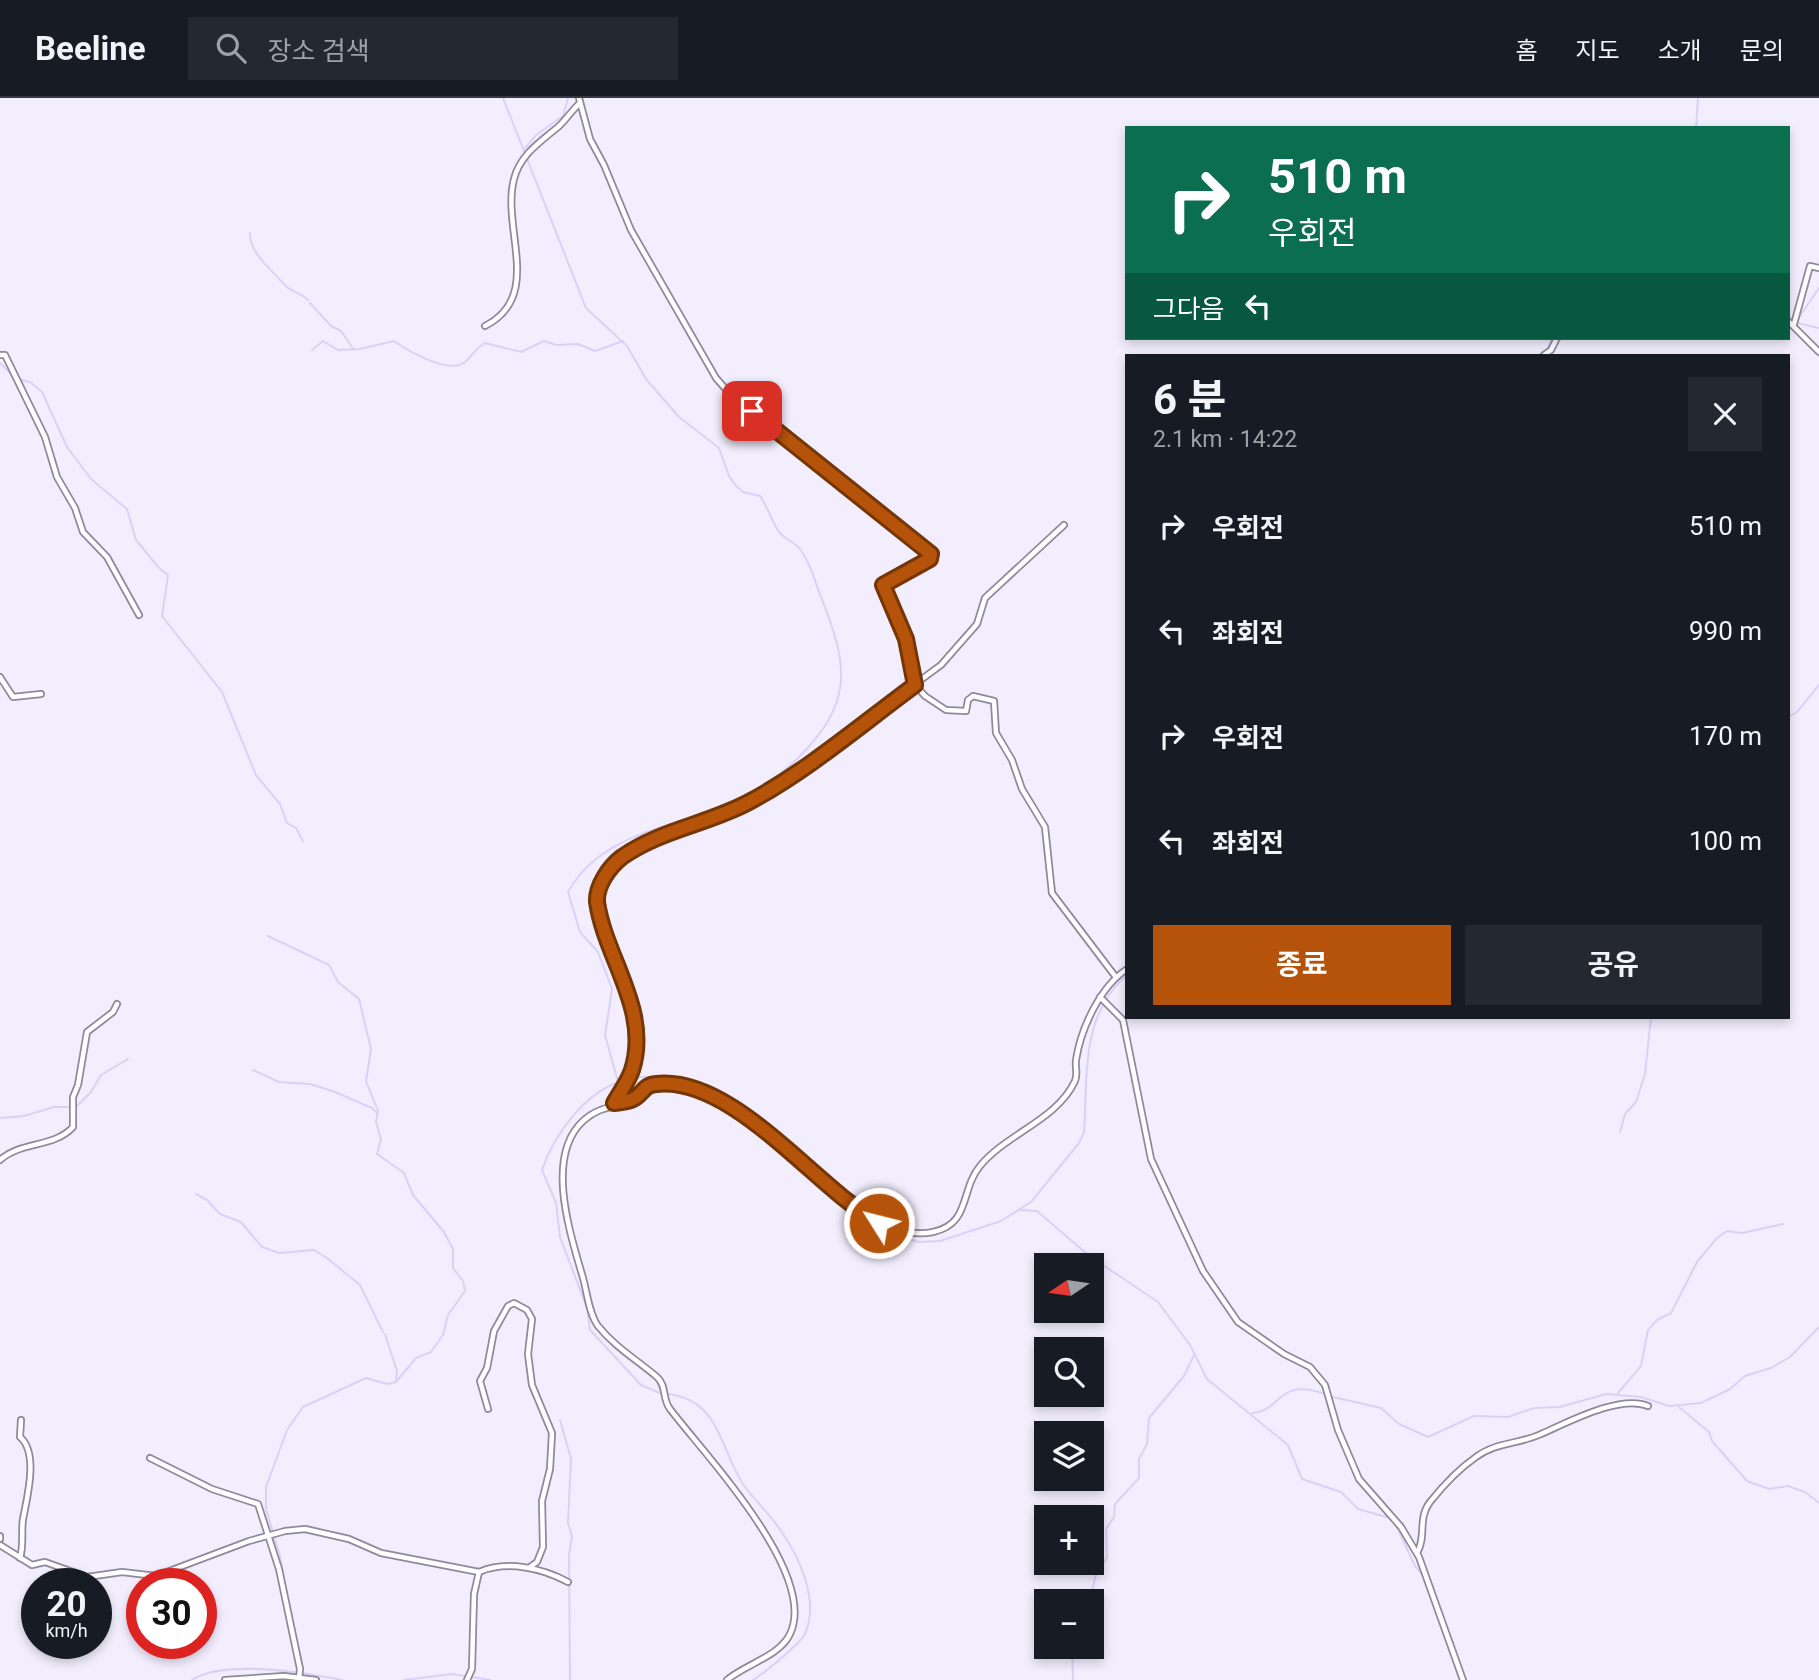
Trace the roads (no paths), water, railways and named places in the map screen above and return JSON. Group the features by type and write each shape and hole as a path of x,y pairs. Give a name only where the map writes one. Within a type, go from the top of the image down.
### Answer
{"street":[{"path":"485,326 509,307 519,269 512,217 516,173 535,143 560,125 580,101"},
{"path":"580,101 590,139 631,230 716,378 731,395 931,554 923,566 883,585 906,639 915,685 925,696 946,710 966,711 968,700 973,696 994,701 996,733 1012,760 1022,789 1045,827 1052,893 1115,976"},
{"path":"1819,268 1810,266 1791,323 1819,352"},
{"path":"1545,354 1556,340"},
{"path":"0,355 5,355 16,374 49,446 60,485 75,508 83,532 107,557 139,615"},
{"path":"614,1103 631,1073 635,1045 631,1004 597,902 599,888 612,867 643,844 734,810 775,788 915,685 944,663 971,631 982,614 985,598 1064,525"},
{"path":"0,677 13,697 41,694"},
{"path":"727,1680 786,1640 794,1618 793,1600 778,1559 751,1508 667,1406 662,1382 628,1356 595,1321 568,1223 564,1169 578,1127 591,1115 614,1103 634,1099 645,1087 657,1084 703,1093 751,1120 871,1218 910,1231 935,1232 958,1220 979,1167 1002,1145 1050,1111 1075,1081 1076,1059 1100,997 1115,976 1125,970"},
{"path":"1100,997 1123,1020 1151,1159 1203,1271 1238,1322 1284,1354 1305,1364 1322,1380 1330,1394 1338,1430 1359,1479 1396,1521 1417,1553 1437,1599 1464,1680"},
{"path":"0,1160 18,1149 59,1138 73,1127 73,1097 78,1085 87,1032 113,1012 117,1004"},
{"path":"488,1409 480,1381 487,1368 496,1327 508,1306 514,1303 527,1310 532,1319 528,1354 532,1385 552,1433 550,1469 542,1501 543,1547 537,1562 530,1567"},
{"path":"1417,1553 1421,1544 1421,1520 1428,1505 1476,1457 1509,1441 1542,1434 1589,1413 1637,1402 1648,1406"},
{"path":"20,1558 23,1520 31,1482 27,1446 20,1437 21,1419"},
{"path":"150,1458 212,1489 253,1500 261,1508 267,1536 279,1569 300,1669 299,1678"},
{"path":"0,1545 32,1565 45,1562 87,1577 122,1572 156,1576 267,1536 306,1529 349,1539 382,1553 478,1572 490,1568 530,1567 568,1582"},
{"path":"467,1680 472,1669 474,1594 478,1572"},
{"path":"225,1680 252,1676 316,1680"}],"waterway":[{"path":"503,98 586,308 627,346 646,379 679,417 719,448 729,476 736,486 743,492 760,496 779,532 800,549 832,626 841,668 836,704 828,721 815,740 781,773 737,802 638,835 618,845 598,857 568,892 580,932 598,952 612,989 605,1035 618,1082"},
{"path":"523,151 536,135 563,116 568,98"},
{"path":"1696,126 1698,98"},
{"path":"250,233 253,247 262,261 286,286 308,300"},
{"path":"1798,319 1819,288"},
{"path":"310,303 331,326 341,331 354,350"},
{"path":"1797,323 1819,328"},
{"path":"1547,350 1551,340"},
{"path":"312,350 323,341 338,350 360,349 394,341 429,360 449,366 465,362 485,343 521,352 544,341 556,345 578,344 595,351 623,341"},
{"path":"0,363 12,375"},
{"path":"22,380 30,382 42,392 67,447 91,479 127,509 136,540 168,575 162,616 222,692 256,775 280,804 287,823 296,828 303,841"},
{"path":"1790,716 1797,712 1819,685"},
{"path":"268,936 329,965 338,982 359,999 371,1049 366,1081 378,1111 376,1122 381,1139 377,1154 404,1173 413,1195 444,1232 453,1249 453,1268 463,1281 465,1291 448,1315 443,1335 431,1352 416,1358 396,1382 387,1384 366,1378 303,1407 287,1430 266,1487 266,1509 280,1556 289,1608"},
{"path":"812,1174 816,1184 869,1228 919,1242 940,1241 1001,1221 1031,1202 1079,1143 1084,1132 1087,1068 1094,1027 1112,991 1125,977"},
{"path":"1620,1132 1625,1114 1636,1102 1645,1074 1651,1019"},
{"path":"77,1106 91,1092 101,1075 128,1059"},
{"path":"253,1070 279,1082 310,1084 335,1092 372,1108 377,1113"},
{"path":"630,1078 653,1077 678,1081 730,1100 776,1130 809,1166"},
{"path":"624,1080 597,1094 573,1116 555,1142 542,1170 556,1203 560,1237 587,1308 590,1330 641,1385 662,1394"},
{"path":"0,1118 24,1116 54,1107 70,1107"},
{"path":"196,1194 207,1200 220,1214 241,1222 262,1247 279,1253 314,1250 327,1258 360,1285 383,1332"},
{"path":"1021,1210 1037,1211 1088,1255 1158,1302 1190,1345 1207,1379 1288,1445 1302,1479 1341,1492 1358,1509 1390,1518"},
{"path":"1618,1393 1641,1366 1648,1330 1657,1320 1671,1313 1697,1262 1717,1238 1727,1231 1742,1233 1783,1224"},
{"path":"1333,1397 1381,1408 1399,1424 1428,1437 1474,1416 1508,1417 1534,1408 1560,1407 1606,1394 1641,1397 1669,1406 1701,1403 1730,1389 1745,1376 1771,1368 1790,1357 1819,1327"},
{"path":"385,1334 397,1371 396,1380"},
{"path":"1092,1589 1096,1575 1107,1557 1106,1529 1114,1517 1115,1504 1139,1478 1139,1459 1147,1444 1149,1418 1184,1376 1194,1355"},
{"path":"1252,1413 1270,1407 1289,1392 1309,1390 1325,1394"},
{"path":"667,1394 685,1398 709,1416 745,1487 786,1539 805,1579 810,1607 805,1634 789,1651 753,1680"},
{"path":"1679,1407 1709,1432 1712,1441 1747,1481 1769,1489 1788,1486 1805,1492 1819,1503"},
{"path":"560,1420 571,1459 568,1523 572,1536 569,1555 570,1680"},
{"path":"1396,1525 1415,1566 1423,1575"},
{"path":"290,1613 303,1668"},
{"path":"1072,1659 1073,1680"},
{"path":"192,1680 223,1670 244,1669 287,1671 342,1680"},
{"path":"404,1680 452,1674 490,1680"}]}
